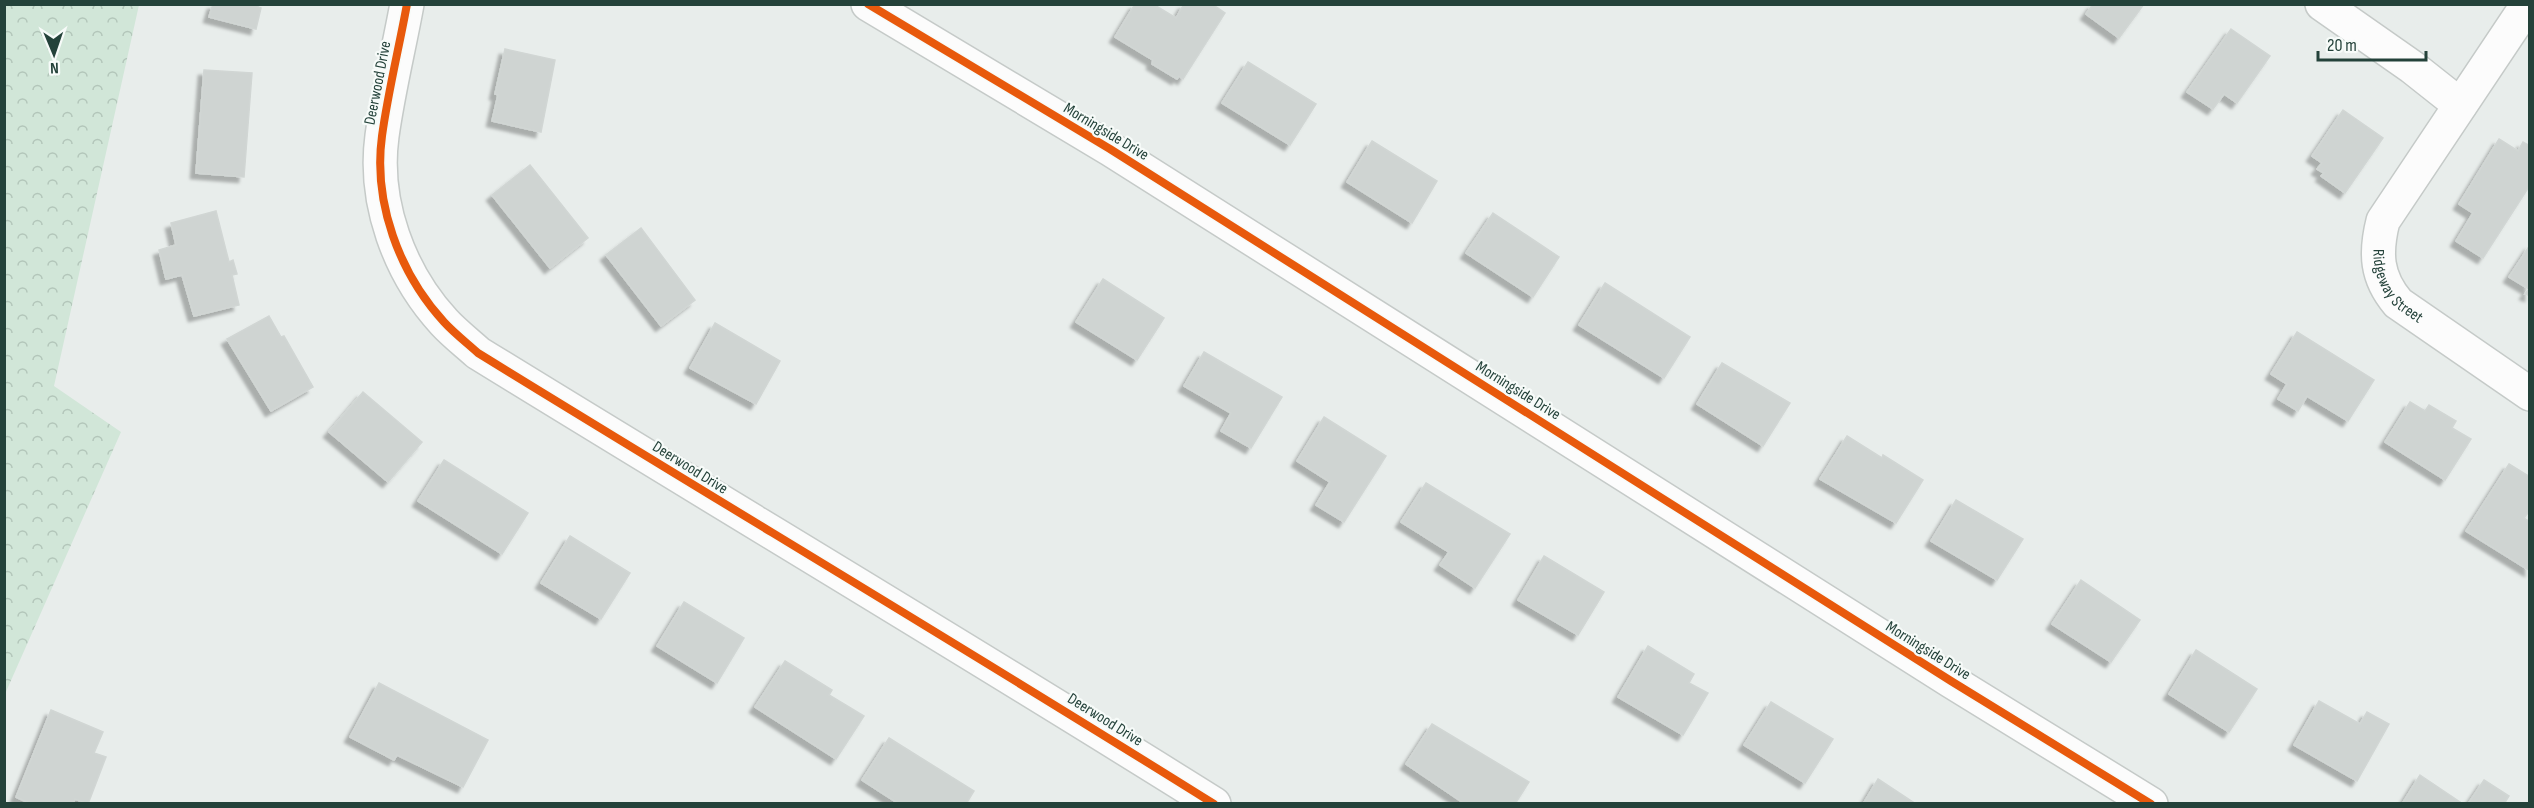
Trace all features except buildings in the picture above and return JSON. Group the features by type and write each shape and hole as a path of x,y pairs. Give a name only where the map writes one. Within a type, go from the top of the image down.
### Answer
{"street":[{"name":"Deerwood Drive","path":"407,4 382,137 380,164 385,210 399,253 416,286 444,322 478,353 742,516 1042,696 1214,804"},
{"name":"Morningside Drive","path":"868,4 1110,149 1951,681 2151,804"},
{"path":"2322,4 2412,67 2460,105"},
{"name":"Ridgeway Street","path":"2528,4 2383,221 2377,246 2380,272 2391,295 2398,303 2529,394"}],"green space":[{"path":"5,4 139,5 54,386 121,432 5,694"}],"cycle path":[{"path":"407,4 382,136 380,161 382,186 386,211 402,259 428,303 448,326 478,353 1214,804"},
{"path":"868,4 1110,149 1951,681 2151,804"}]}
